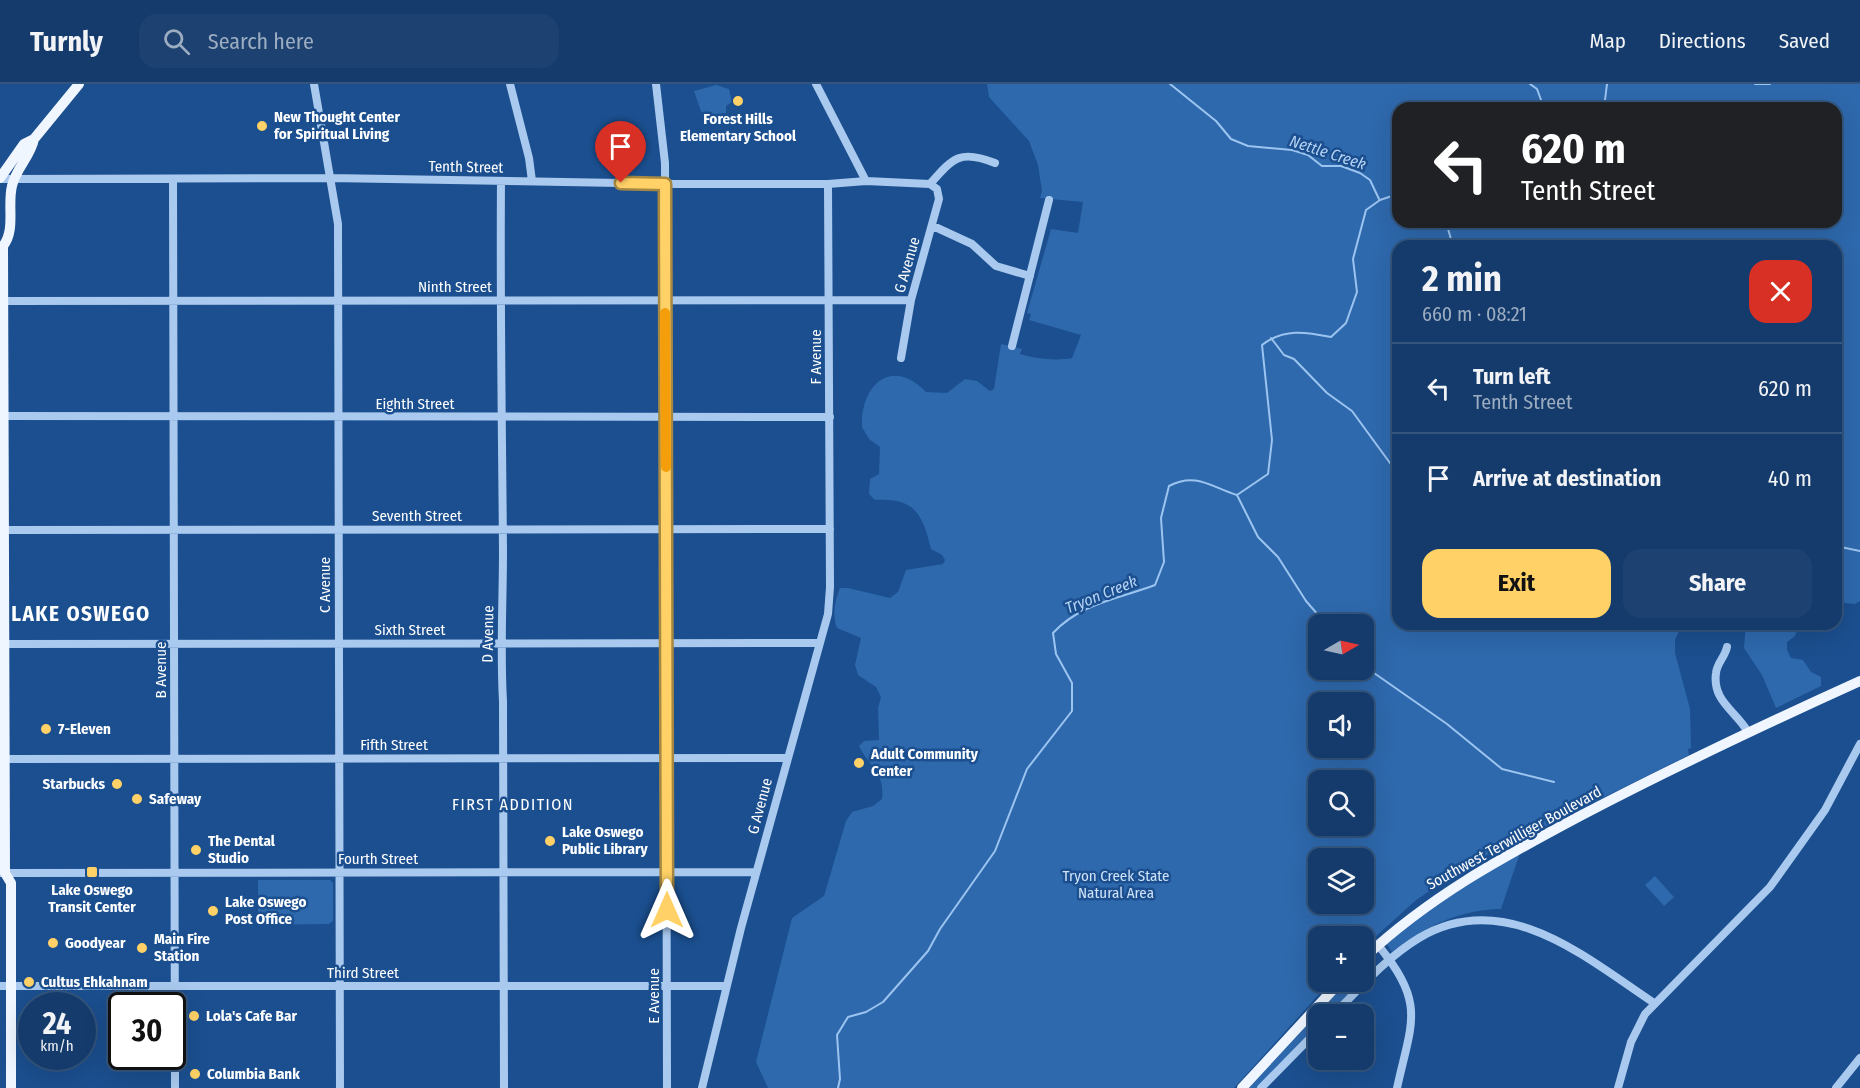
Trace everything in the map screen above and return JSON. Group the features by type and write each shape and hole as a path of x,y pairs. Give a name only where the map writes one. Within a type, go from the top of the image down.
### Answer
{"main road":[{"path":"0,178 24,144 34,139 79,84"},
{"path":"11,1088 6,986 11,883 2,876 4,530 2,244 10,238 10,205 14,179 32,150 34,139"},
{"name":"Southwest Terwilliger Boulevard","path":"1374,949 1429,903 1467,878 1689,760 1860,681"},
{"path":"1242,1088 1331,992"}],"street":[{"name":"C Avenue","path":"314,84 338,224 340,1088"},
{"path":"510,84 529,158 532,181"},
{"name":"E Avenue","path":"656,84 663,140 665,184 668,1088"},
{"path":"816,84 866,181"},
{"path":"930,184 957,158 976,155 995,163"},
{"name":"Tenth Street","path":"0,178 330,178 665,184 828,184 866,181 930,184"},
{"name":"B Avenue","path":"173,179 175,1088"},
{"name":"D Avenue","path":"501,181 500,643 503,758 504,1088"},
{"name":"F Avenue","path":"828,184 830,529"},
{"name":"G Avenue","path":"901,358 911,300 933,226 939,195 930,184"},
{"path":"1012,346 1049,200"},
{"path":"933,226 972,244 996,267 1030,276"},
{"name":"Ninth Street","path":"2,301 911,300"},
{"name":"Eighth Street","path":"2,416 830,417"},
{"name":"G Avenue","path":"702,1088 726,986 829,605 830,529"},
{"name":"Seventh Street","path":"4,530 830,529"},
{"name":"Sixth Street","path":"2,644 819,643"},
{"path":"1727,647 1717,667 1717,689 1723,705 1737,716 1748,732"},
{"path":"1618,1088 1635,1031 1654,1003 1764,894 1825,810 1860,744"},
{"name":"Fifth Street","path":"2,759 788,758"},
{"name":"Fourth Street","path":"2,876 175,873 756,872"},
{"path":"1344,1004 1390,960 1420,937 1441,927 1480,919 1508,921 1577,952 1654,1003"},
{"path":"1378,945 1405,982 1413,1012 1411,1032 1397,1088"},
{"name":"Third Street","path":"6,986 726,986"},
{"path":"1261,1088 1308,1040"},
{"path":"1836,1088 1860,1058"}],"green space":[{"name":"Tryon Creek State Natural Area","path":"987,84 1860,84 1860,601 1855,604 1842,603 1842,240 1392,240 1392,630 1679,630 1675,640 1675,653 1690,709 1691,748 1688,749 1689,755 1465,866 1415,901 1374,938 1374,926 1308,926 1308,992 1321,992 1234,1088 768,1088 756,1062 792,918 824,896 846,821 852,812 873,806 882,799 879,775 859,746 864,741 879,740 878,708 881,697 876,687 858,675 855,665 861,638 837,628 834,613 838,593 840,588 848,588 890,598 898,592 906,570 943,564 945,560 942,555 931,549 924,526 915,510 899,502 875,500 869,494 870,479 879,474 880,447 869,439 862,427 866,399 880,380 890,376 901,376 913,381 926,392 947,393 965,379 977,381 990,391 994,389 1001,344 1022,349 1020,354 1026,356 1046,359 1072,358 1081,335 1029,320 1031,314 1027,313 1051,229 1078,233 1083,202 1040,198 1042,191 1038,165 1029,141 989,97"},
{"path":"716,85 729,89 732,102 726,106 726,113 703,117 694,91"},
{"path":"1746,630 1797,630 1795,636 1787,642 1787,650 1791,658 1803,660 1811,672 1821,677 1821,686 1776,708 1762,675 1744,648"},
{"path":"1520,853 1501,909 1471,912 1443,921 1417,934 1392,952 1386,943 1418,915"},
{"path":"1655,876 1674,897 1664,906 1645,885"},
{"path":"258,880 330,880 333,883 333,921 329,924 258,925"},
{"path":"1338,992 1352,992 1340,1004 1327,1004"},
{"path":"1308,1024 1308,1036 1258,1088 1249,1088"}],"waterway":[{"name":"Nettle Creek","path":"1170,84 1216,121 1231,139 1248,146 1292,150 1308,155 1322,166 1341,166 1360,173 1370,180 1379,199"},
{"path":"1530,84 1537,89 1542,102"},
{"name":"Tryon Creek","path":"1605,102 1607,84"},
{"name":"Tryon Creek","path":"1755,84 1770,84"},
{"name":"Tryon Creek","path":"838,1088 840,1079 837,1035 848,1017 866,1012 883,1002 928,951 940,929 995,851 1027,769 1072,711 1072,683 1056,654 1053,633 1088,608 1155,585 1164,562 1161,518 1169,486 1187,480 1196,481 1237,495 1268,474 1272,440 1262,345 1279,336 1295,333 1331,337 1346,323 1357,292 1353,259 1366,210 1380,200 1392,196"},
{"path":"1448,228 1451,240"},
{"path":"1271,338 1284,355 1294,359 1327,393 1352,411 1392,466"},
{"path":"1237,495 1258,537 1278,557 1306,601 1317,614"},
{"path":"1842,547 1860,551"},
{"path":"1374,673 1447,724 1502,769 1554,782"}],"slow traffic":[{"path":"665,313 666,467"}],"place":[{"name":"Forest Hills Elementary School","path":"738,101"},
{"name":"New Thought Center for Spiritual Living","path":"262,126"},
{"name":"7-Eleven","path":"46,729"},
{"name":"Adult Community Center","path":"859,763"},
{"name":"Starbucks","path":"117,784"},
{"name":"Safeway","path":"137,799"},
{"name":"Lake Oswego Public Library","path":"550,841"},
{"name":"The Dental Studio","path":"196,850"},
{"name":"Lake Oswego Transit Center","path":"92,872"},
{"name":"Lake Oswego Post Office","path":"213,911"},
{"name":"Goodyear","path":"53,943"},
{"name":"Main Fire Station","path":"142,948"},
{"name":"Cultus Ehkahnam","path":"29,982"},
{"name":"Lola's Cafe Bar","path":"194,1016"},
{"name":"Columbia Bank","path":"195,1074"}],"district":[{"name":"LAKE OSWEGO","path":"81,614"},
{"name":"FIRST ADDITION","path":"513,804"}],"route":[{"path":"621,183 665,184 667,910"}]}
